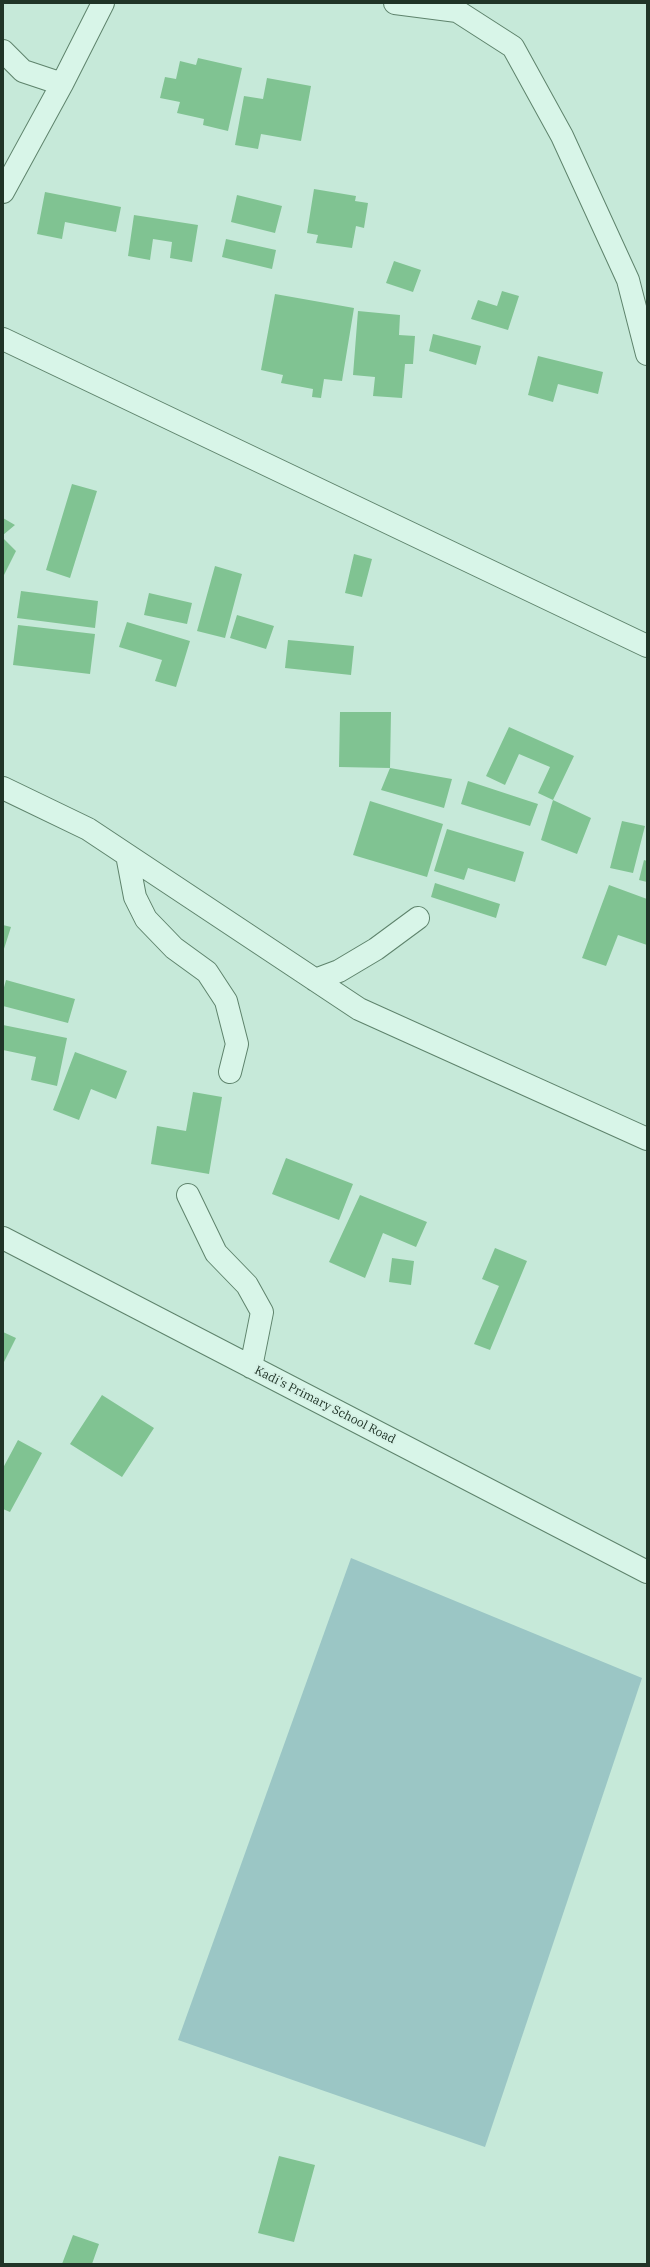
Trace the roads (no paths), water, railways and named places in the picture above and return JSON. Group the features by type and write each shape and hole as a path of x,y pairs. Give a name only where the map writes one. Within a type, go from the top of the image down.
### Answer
{"street":[{"path":"3,192 62,84 103,3"},
{"path":"395,3 457,7 513,47 562,136 628,280 647,354"},
{"path":"3,52 22,70 62,84"},
{"path":"3,339 647,646"},
{"path":"3,788 88,829 359,1009 647,1138"},
{"path":"127,855 135,898 146,919 174,948 207,972 226,1001 237,1044 230,1072"},
{"path":"315,980 338,971 376,949 418,918"},
{"path":"188,1195 216,1253 247,1285 262,1312 251,1367"},
{"name":"Kadi's Primary School Road","path":"3,1238 647,1572"}]}
